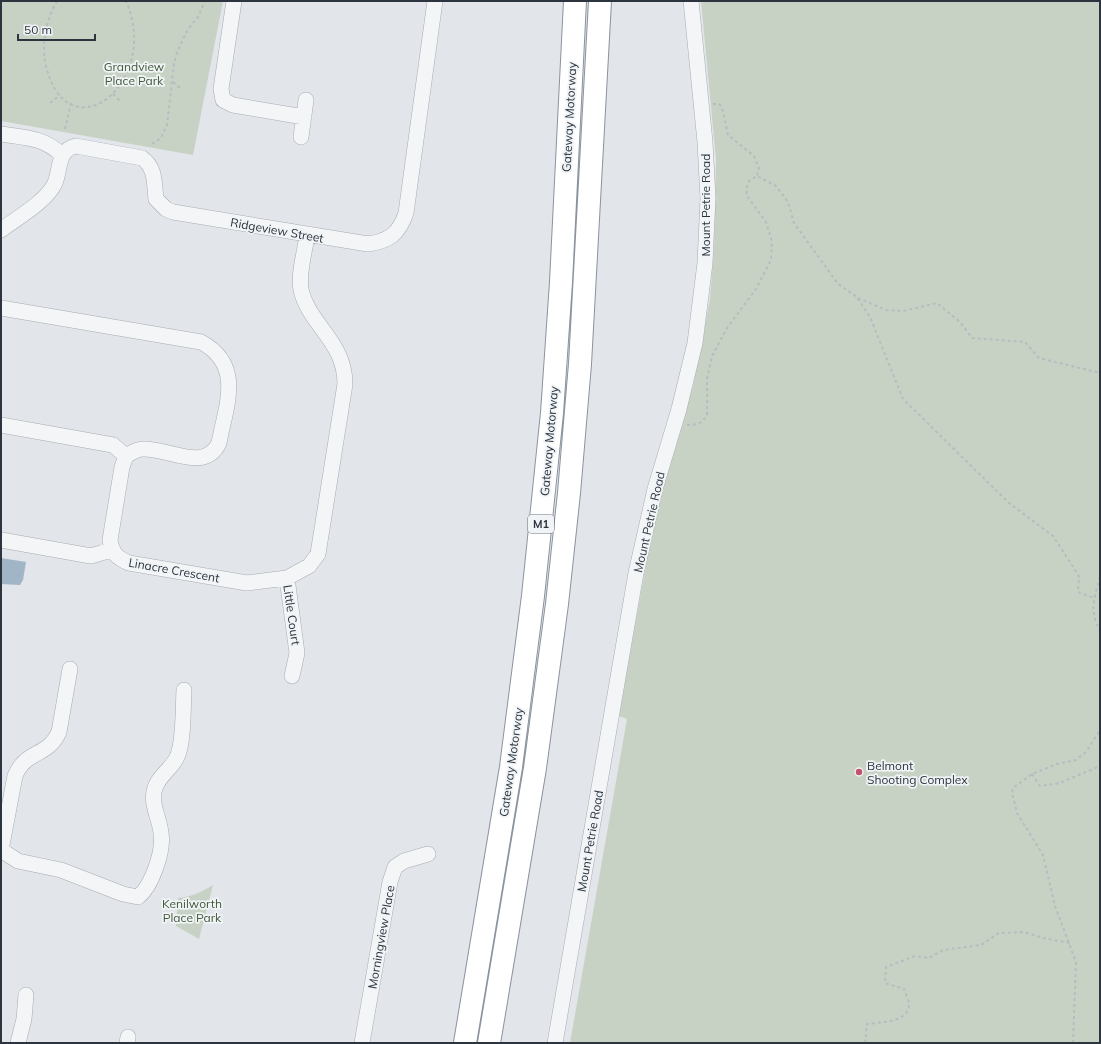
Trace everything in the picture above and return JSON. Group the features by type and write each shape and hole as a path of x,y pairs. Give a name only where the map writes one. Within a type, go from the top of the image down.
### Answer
{"highway":[{"name":"Gateway Motorway","path":"465,1043 502,825 534,596 552,405 561,282 575,1"},
{"name":"Gateway Motorway","path":"489,1043 533,783 557,604 568,501 580,364 600,1"}],"street":[{"path":"234,1 221,89 223,100 233,105 304,117"},
{"name":"Ridgeview Street","path":"62,155 68,148 76,146 142,158 149,163 153,170 156,199 166,209 307,235 368,244 381,242 392,236 402,225 406,213 435,1"},
{"name":"Mount Petrie Road","path":"555,1043 636,573 655,489 695,343 705,263 708,198 702,105 691,1"},
{"path":"301,137 306,100"},
{"path":"1,134 43,141 52,145 62,155 55,182 48,194 1,230"},
{"name":"Linacre Crescent","path":"112,550 118,559 129,563 247,583 287,578 309,566 318,554 345,384 344,364 339,353 304,300 301,290 300,282 307,235"},
{"path":"1,308 201,342 212,348 219,355 226,367 230,381 219,444 215,452 206,457 196,458 144,449 126,456 122,467 110,540 112,550 90,556 1,540"},
{"path":"1,425 113,445 126,456"},
{"name":"Little Court","path":"287,578 298,653 292,676"},
{"path":"70,669 59,732 55,742 19,765 15,776 1,850 18,861 61,870 123,894 138,897 145,891 151,880 162,842 153,799 154,790 157,782 178,755 184,690"},
{"name":"Morningview Place","path":"362,1043 390,882 395,867 404,861 428,854"},
{"path":"18,1043 24,1019 26,995"}],"path":[{"path":"57,1 49,17 44,44 48,74 52,84 60,95 71,103 86,107 95,106 113,94 125,78 133,53 134,27 126,1"},
{"path":"152,144 161,138 165,132 173,82 174,64 182,41 188,29 198,17 205,1"},
{"path":"173,82 180,88"},
{"path":"113,94 120,101"},
{"path":"50,103 60,95"},
{"path":"65,129 71,103"},
{"path":"674,423 694,425 702,422 707,415 707,379 712,356 727,328 756,289 772,260 772,242 766,222 747,196 746,189 749,181 757,176 759,168 754,156 728,135 722,107 719,104 702,105"},
{"path":"757,176 776,186 788,202 794,223 838,284 857,297 886,310 903,311 937,303 960,322 972,338 1025,342 1039,358 1100,373"},
{"path":"857,297 870,317 903,399 1009,503 1053,536 1079,576 1078,592 1094,598"},
{"path":"1100,577 1094,598 1093,615 1100,631"},
{"path":"1073,1043 1076,962 1055,906 1043,854 1017,813 1012,793 1013,788 1032,774 1057,764 1076,760 1086,752 1100,730"},
{"path":"1032,774 1040,786 1060,783 1100,766"},
{"path":"865,1043 867,1024 896,1020 905,1014 909,1004 904,989 885,983 886,967 915,956 930,958 943,950 981,945 999,933 1024,932 1043,938 1070,943"}],"green space":[{"name":"Grandview Place Park","path":"1,1 223,1 193,155 1,121"},
{"name":"Belmont Shooting Complex","path":"701,1 1100,1 1100,1043 570,1043 627,719 619,716 655,514 674,443 693,387 710,299 714,249 716,159"},
{"name":"Kenilworth Place Park","path":"213,885 199,939 176,926 178,898 196,894"}],"water":[{"path":"1,558 26,562 23,580 20,585 1,584"}],"place":[{"name":"Belmont Shooting Complex","path":"859,772"}]}
